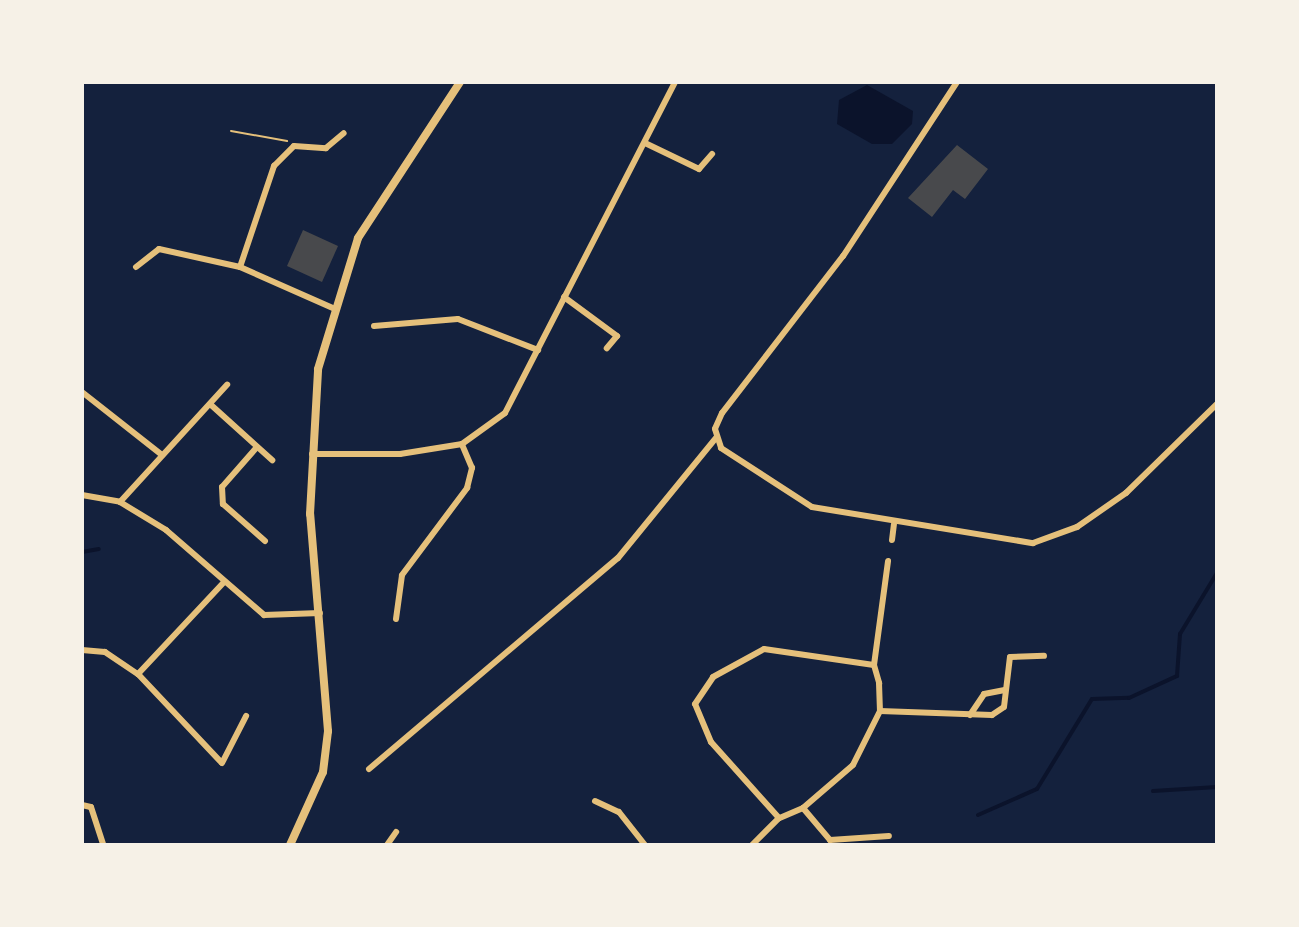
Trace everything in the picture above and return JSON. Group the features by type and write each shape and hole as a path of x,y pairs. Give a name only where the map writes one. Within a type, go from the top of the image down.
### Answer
{"street":[{"path":"290,845 313,801 328,731 310,454 333,308 390,182 460,82"},
{"path":"310,454 400,454 462,444 505,413 675,82"},
{"path":"369,769 598,577 716,438 722,413 843,256 957,82"},
{"path":"240,267 274,166 294,146 326,148 344,133"},
{"path":"645,143 699,169 712,154"},
{"path":"136,267 159,249 240,267 333,308"},
{"path":"564,297 617,336 607,348"},
{"path":"374,326 458,319 538,350"},
{"path":"120,502 227,385"},
{"path":"82,392 162,455"},
{"path":"210,404 272,460"},
{"path":"716,438 730,456 797,500 894,524 1022,543 1060,535 1126,493 1217,404"},
{"path":"396,619 402,575 467,488 472,468 462,444"},
{"path":"257,447 222,487 223,504 265,541"},
{"path":"82,495 120,502 166,530 264,615 320,613"},
{"path":"892,540 894,524"},
{"path":"752,845 779,818 803,808 853,765 880,711 874,665 888,561"},
{"path":"138,674 224,582"},
{"path":"779,818 711,742 695,704 713,677 764,649 874,665"},
{"path":"82,650 105,652 138,674 222,763 246,716"},
{"path":"880,711 970,715 1004,707 1010,657 1044,656"},
{"path":"970,715 984,694 1005,690"},
{"path":"595,801 619,812 645,845"},
{"path":"82,805 91,807 103,844"},
{"path":"803,808 830,840 889,836"},
{"path":"387,845 396,832"}],"path":[{"path":"231,131 294,146"}],"water":[{"path":"867,85 913,111 912,124 892,144 872,144 837,124 839,100"}],"building":[{"path":"957,145 988,169 965,199 953,190 932,217 908,198"},
{"path":"303,230 338,246 322,282 287,266"}],"waterway":[{"path":"82,552 99,549"},
{"path":"978,815 1037,789 1092,699 1129,698 1177,676 1180,634 1217,573"},
{"path":"1153,791 1217,787"}]}
